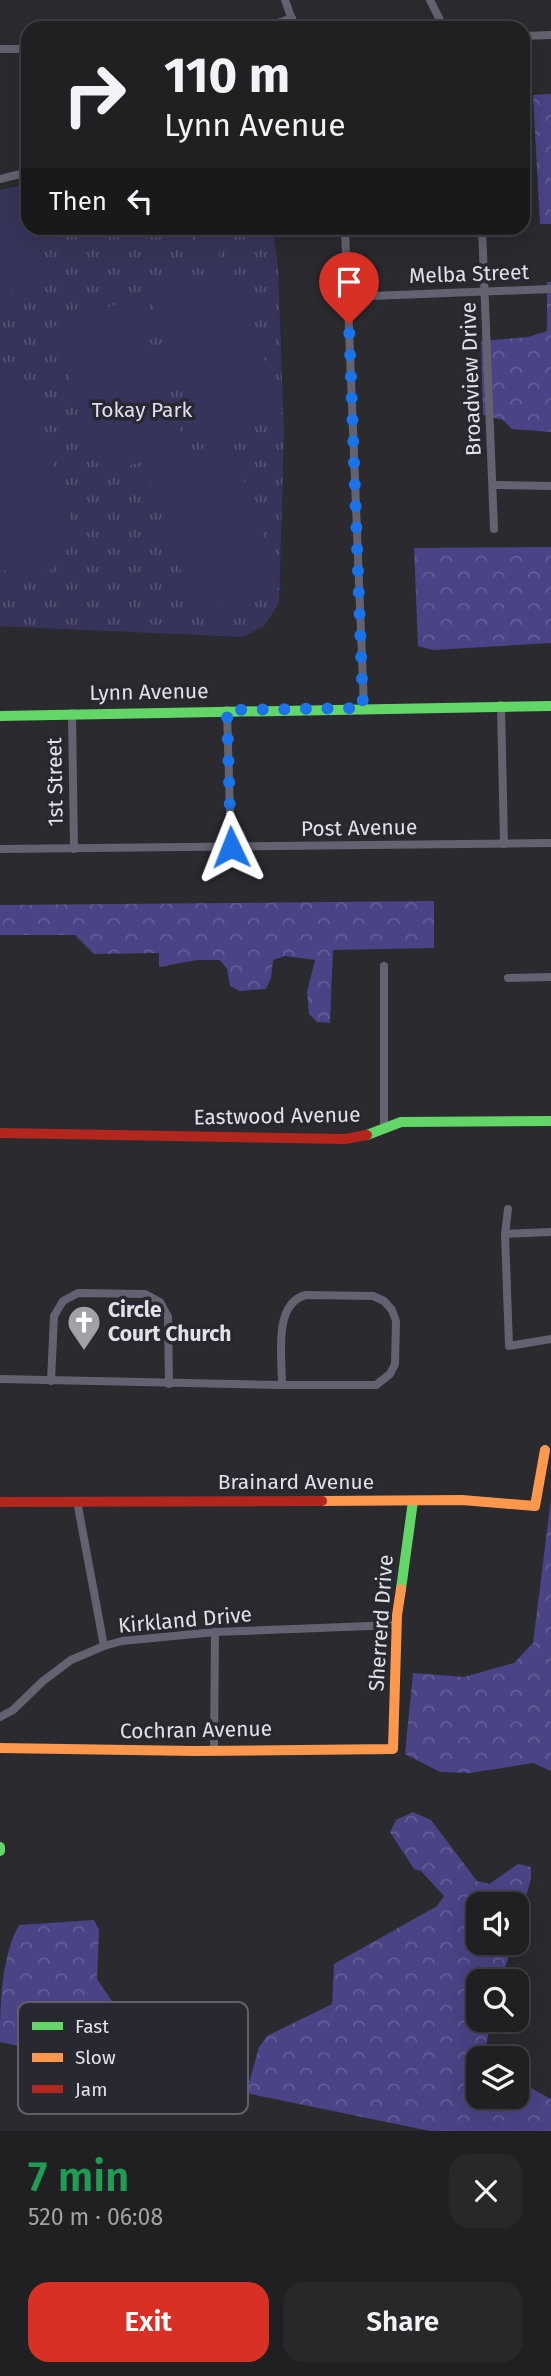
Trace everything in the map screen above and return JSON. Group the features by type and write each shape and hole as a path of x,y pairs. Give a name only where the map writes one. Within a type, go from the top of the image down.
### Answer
{"street":[{"path":"285,0 293,21"},
{"path":"430,0 440,21"},
{"path":"284,21 292,18"},
{"path":"530,36 551,35"},
{"path":"0,49 21,49"},
{"path":"0,179 21,174"},
{"path":"345,235 363,708"},
{"name":"Broadview Drive","path":"482,235 494,530"},
{"name":"Melba Street","path":"348,298 551,289"},
{"path":"494,485 551,486"},
{"path":"502,705 504,844"},
{"name":"Lynn Avenue","path":"0,716 551,706"},
{"path":"227,710 231,847"},
{"name":"1st Street","path":"72,713 74,849"},
{"name":"Post Avenue","path":"0,849 551,843"},
{"path":"384,966 384,1127"},
{"path":"508,978 551,977"},
{"name":"Eastwood Avenue","path":"0,1133 345,1139 369,1135 401,1122 551,1121"},
{"path":"508,1209 505,1234 509,1346 551,1339"},
{"path":"505,1234 551,1232"},
{"path":"51,1381 54,1316 63,1301 78,1293 133,1293 150,1296 160,1302 167,1311 169,1384"},
{"path":"0,1380 169,1384 282,1385 376,1385 390,1374 395,1364 396,1321 392,1310 384,1301 373,1296 306,1295 296,1299 283,1318 282,1385"},
{"name":"Brainard Avenue","path":"0,1502 462,1500 535,1506 545,1450"},
{"path":"77,1501 104,1646"},
{"name":"Sherrerd Drive","path":"393,1749 396,1625 413,1501"},
{"name":"Kirkland Drive","path":"0,1717 13,1710 56,1670 104,1646 139,1638 215,1632 396,1625"},
{"path":"214,1750 215,1632"},
{"name":"Cochran Avenue","path":"0,1748 393,1749"}],"green space":[{"path":"551,94 551,224 540,224 533,95"},
{"name":"Tokay Park","path":"21,186 21,235 274,235 278,267 284,435 279,603 264,626 243,637 0,626 0,190"},
{"path":"21,194 21,235 34,235 49,279 0,296 0,201"},
{"path":"196,235 219,235 219,257 196,257"},
{"path":"232,265 283,413 199,442 149,294"},
{"path":"547,282 551,282 551,432 512,429 503,420 483,415 481,341 528,337 547,331"},
{"path":"135,298 186,446 102,475 51,327"},
{"path":"0,374 18,383 32,397 72,526 70,540 58,563 49,571 27,577 0,568"},
{"path":"230,439 281,587 197,616 146,468"},
{"path":"551,547 551,643 433,650 418,646 414,548"},
{"path":"434,901 434,948 333,950 330,1023 317,1022 309,1014 307,992 315,960 285,956 273,960 271,978 266,989 240,991 230,986 227,969 220,960 197,960 159,967 159,953 94,954 75,935 0,935 0,905"},
{"path":"551,1499 551,1771 533,1763 470,1773 440,1772 405,1754 413,1673 464,1677 514,1663 533,1643"},
{"path":"413,1812 431,1820 477,1881 489,1884 518,1864 531,1867 527,1892 466,1892 466,1955 509,1955 505,1969 466,1969 466,2032 489,2032 487,2046 466,2046 466,2109 529,2109 529,2087 551,2099 551,2131 430,2131 248,2093 259,2047 267,2036 332,2004 334,1964 437,1906 444,1896 421,1871 414,1869 390,1832 396,1820"},
{"path":"94,1920 99,1930 97,1979 113,2002 18,2002 18,2046 0,2042 5,1967 19,1925"}],"traffic: fast":[{"path":"0,716 551,706"},
{"path":"367,1135 401,1122 551,1121"},
{"path":"401,1589 413,1501"}],"traffic: slow":[{"path":"322,1501 462,1500 535,1506 545,1450"},
{"path":"0,1748 195,1751 393,1749 397,1615 401,1589"}],"traffic: jam":[{"path":"0,1133 345,1139 367,1135"},
{"path":"0,1502 322,1501"}],"place":[{"name":"Circle Court Church","path":"84,1352"}],"route":[{"path":"231,847 227,710 363,708 349,324"}]}
